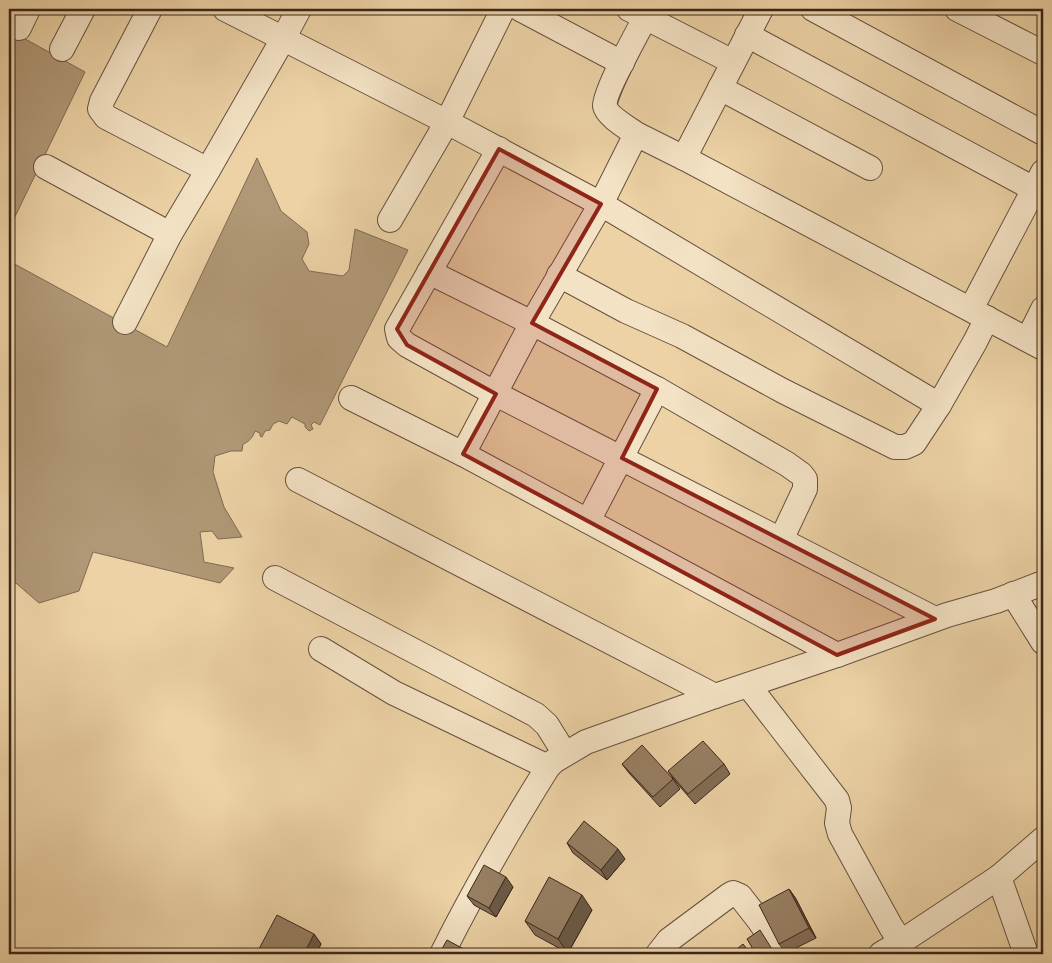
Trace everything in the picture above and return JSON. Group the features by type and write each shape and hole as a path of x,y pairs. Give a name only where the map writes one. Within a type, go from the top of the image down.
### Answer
{"street":[{"path":"62,49 83,9"},
{"path":"150,9 100,109 106,117 208,170"},
{"path":"225,9 448,122 601,204 939,405"},
{"path":"125,322 170,234 299,9"},
{"path":"390,220 448,122 503,9"},
{"path":"520,9 622,64"},
{"path":"684,158 761,9"},
{"path":"813,9 1043,133"},
{"path":"957,9 1043,53"},
{"path":"734,62 641,12 622,64 606,98 605,107 610,115 636,134 1036,343 1043,309"},
{"path":"559,275 626,311 682,336 783,391 885,443 895,447 905,447 914,443 939,405 975,342 979,313 1039,181 747,35"},
{"path":"720,88 870,168"},
{"path":"464,454 532,323 601,204 636,134"},
{"path":"499,149 397,329 399,338 407,345 496,394 935,619"},
{"path":"46,167 170,234"},
{"path":"429,272 657,388 801,474 805,479 805,489 781,540"},
{"path":"588,521 657,388"},
{"path":"351,398 464,454 837,655"},
{"path":"298,480 715,696"},
{"path":"275,578 536,715 547,725 556,761"},
{"path":"442,954 464,910 510,829 556,761 586,742 935,619 996,601 1043,583"},
{"path":"1013,594 1043,642"},
{"path":"321,649 394,693 556,761"},
{"path":"748,685 837,800 839,808 837,822 840,834 901,942"},
{"path":"880,954 998,877 1043,839"},
{"path":"998,877 1026,954"},
{"path":"658,954 669,940 732,893 740,896 782,954"}],"highlighted area":[{"path":"499,149 601,204 532,323 657,389 622,458 935,619 837,655 463,454 496,394 407,345 397,329"}],"shaded area":[{"path":"9,30 85,72 9,229"},
{"path":"257,158 281,211 307,232 309,244 302,259 309,271 343,276 349,270 355,229 408,250 320,425 314,422 311,425 313,429 309,431 305,424 292,417 287,424 279,421 273,424 270,430 265,431 262,437 260,433 255,431 250,439 243,444 242,451 231,451 215,456 213,472 224,507 242,537 218,539 212,531 200,532 204,562 234,568 220,583 93,552 79,591 39,603 9,577 9,261 167,347"}],"building":[{"path":"703,741 724,764 688,794 668,771"},
{"path":"642,745 673,779 653,797 622,764"},
{"path":"584,821 618,849 601,870 567,843"},
{"path":"484,865 506,877 489,908 467,896"},
{"path":"549,877 582,895 558,939 525,921"},
{"path":"789,889 809,928 779,944 759,905"},
{"path":"277,915 314,934 304,954 269,954 259,949"},
{"path":"760,930 775,954 756,954 747,939"},
{"path":"447,940 473,954 439,954"},
{"path":"743,944 751,954 732,953"}]}
